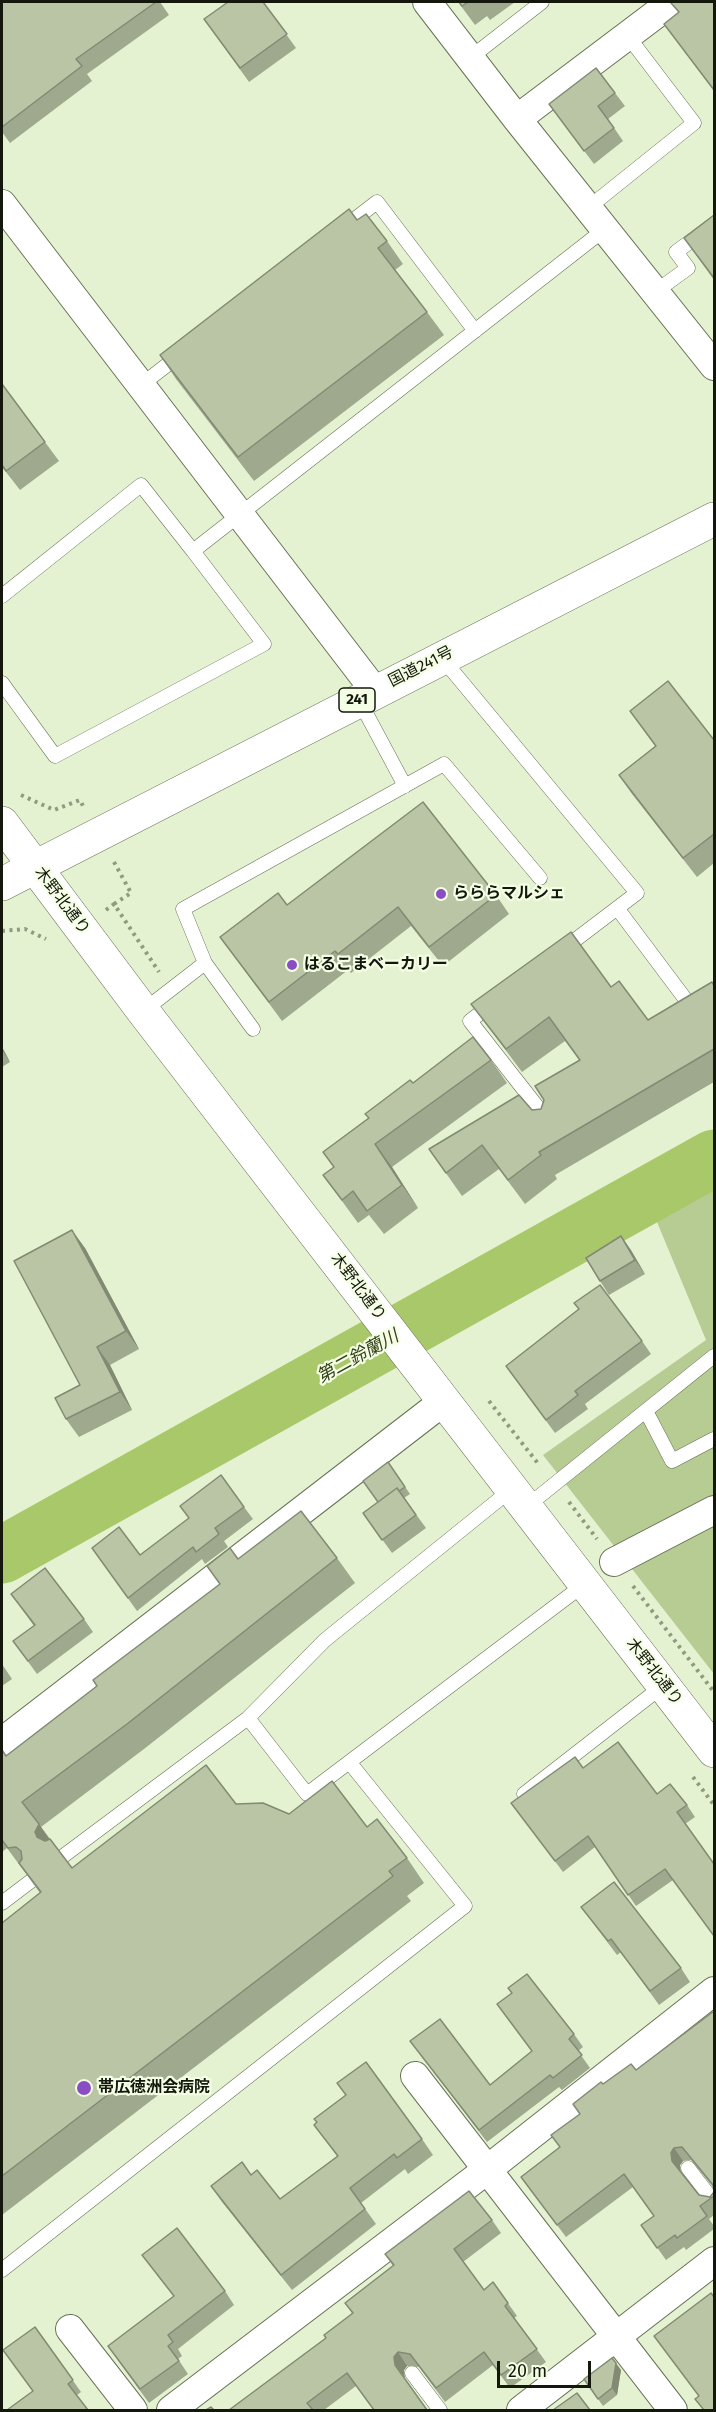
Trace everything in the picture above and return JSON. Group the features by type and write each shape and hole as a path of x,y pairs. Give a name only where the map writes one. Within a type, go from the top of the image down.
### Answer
{"main road":[{"name":"国道241号","path":"2,884 714,519"},
{"name":"木野北通り","path":"2,822 143,1011 586,1582 714,1751"}],"street":[{"path":"427,2 714,366"},
{"path":"517,119 672,2"},
{"path":"2,204 239,514 367,695"},
{"path":"2,1742 444,1401"},
{"path":"614,1562 714,1510"},
{"path":"171,2410 488,2169 714,1991"},
{"path":"415,2076 673,2410"},
{"path":"521,2410 714,2261"},
{"path":"70,2329 133,2410"}],"lane":[{"path":"470,58 542,2"},
{"path":"193,551 475,331 596,219 694,123 627,35"},
{"path":"330,238 377,202 475,331"},
{"path":"655,292 688,268 676,252 714,224"},
{"path":"141,385 194,345"},
{"path":"2,596 141,485 264,644 55,756 2,683"},
{"path":"441,657 637,893 553,957"},
{"path":"367,695 405,786"},
{"path":"253,1029 205,963 183,909 444,764 540,879"},
{"path":"616,908 686,1000"},
{"path":"143,1011 205,963"},
{"path":"507,992 470,1021 552,1125"},
{"path":"62,1857 248,1718 325,1640 519,1498 555,1484 714,1356"},
{"path":"646,1411 672,1461 714,1439"},
{"path":"248,1718 308,1794 586,1582"},
{"path":"520,1798 664,1685"},
{"path":"2,2270 465,1906 350,1763"},
{"path":"2,1903 31,1881"},
{"path":"688,2168 714,2202"},
{"path":"412,2373 440,2410"}],"path":[{"path":"482,1393 555,1484 714,1692"}],"green space":[{"path":"714,1176 714,1674 543,1455 706,1340 652,1210"}],"building":[{"path":"2,2 156,2 76,59 82,66 2,127"},
{"path":"228,2 263,2 287,34 240,68 204,19"},
{"path":"672,2 714,2 714,90 664,24 679,12"},
{"path":"596,68 615,93 598,106 614,128 584,151 549,104"},
{"path":"349,209 357,220 366,214 387,241 378,248 427,312 238,457 160,355"},
{"path":"714,215 714,278 684,238"},
{"path":"2,384 45,442 6,471 2,465"},
{"path":"668,681 714,740 714,834 683,858 619,775 656,746 630,711"},
{"path":"423,802 496,895 429,947 398,907 338,954 335,951 269,1002 220,937 278,893 287,905"},
{"path":"571,932 611,987 619,981 648,1020 712,982 714,986 714,1049 539,1152 541,1155 508,1180 482,1145 446,1173 429,1149 519,1095 532,1110 541,1109 544,1100 535,1086 580,1060 549,1017 506,1049 471,1004"},
{"path":"473,1037 491,1060 375,1144 402,1185 367,1211 353,1191 342,1200 323,1175 334,1167 323,1152 369,1118 365,1114 410,1080 413,1083"},
{"path":"72,1230 126,1331 97,1347 120,1392 66,1419 55,1398 80,1385 14,1261"},
{"path":"621,1236 635,1260 600,1281 586,1258"},
{"path":"600,1285 642,1341 575,1391 578,1395 546,1420 506,1366 579,1309 574,1303"},
{"path":"388,1462 405,1487 399,1491 397,1488 378,1502 363,1481"},
{"path":"221,1475 244,1507 215,1528 219,1534 196,1552 193,1547 128,1598 92,1548 119,1527 140,1555 189,1518 180,1506"},
{"path":"397,1488 416,1515 382,1540 363,1513"},
{"name":"帯広徳洲会病院","path":"301,1511 337,1558 127,1724 22,1802 39,1824 35,1832 37,1837 45,1841 50,1839 72,1868 206,1765 236,1804 263,1803 289,1814 332,1781 367,1827 377,1819 407,1858 389,1871 393,1876 2,2176 2,1923 41,1892 19,1863 22,1859 21,1851 16,1847 8,1848 2,1840 2,1750 6,1756 97,1686 93,1680 220,1584 207,1566 230,1548 238,1559"},
{"path":"45,1568 84,1619 28,1661 13,1641 35,1625 11,1594"},
{"path":"618,1742 657,1794 670,1784 687,1805 677,1812 714,1864 714,1936 665,1869 628,1895 588,1836 555,1861 511,1803 575,1757 583,1768"},
{"path":"614,1882 681,1968 650,1991 611,1939 608,1941 581,1907"},
{"path":"527,1974 574,2034 569,2039 582,2055 553,2078 550,2075 479,2130 410,2041 440,2019 490,2085 532,2051 497,2004 512,1993 508,1988"},
{"path":"714,2011 714,2192 714,2196 700,2206 707,2216 677,2238 675,2235 657,2248 641,2225 654,2216 624,2174 557,2225 521,2177 560,2147 551,2135 580,2114 573,2104 601,2082 603,2084 631,2064 636,2070","holes":["682,2147 713,2185 714,2192 710,2197 699,2195 672,2161 671,2153 674,2148"]},
{"path":"366,2062 422,2139 397,2158 394,2154 350,2188 365,2209 281,2275 211,2186 242,2162 251,2175 257,2170 280,2199 338,2156 314,2125 317,2122 314,2119 346,2095 337,2083"},
{"path":"469,2191 492,2220 454,2249 484,2290 493,2282 508,2303 505,2306 537,2349 501,2375 484,2352 436,2388 410,2354 398,2352 394,2357 395,2365 427,2410 374,2410 347,2373 307,2403 313,2410 229,2410 326,2338 324,2335 353,2313 345,2303 394,2265 385,2254"},
{"path":"177,2228 225,2291 168,2335 173,2342 168,2346 179,2361 140,2389 108,2346 174,2296 142,2255"},
{"path":"711,2293 714,2297 714,2410 704,2410 695,2399 699,2396 654,2336"},
{"path":"35,2327 73,2380 68,2384 88,2410 7,2410 33,2391 3,2350"},
{"path":"612,2358 616,2363 612,2388 598,2399 584,2379"},
{"path":"577,2393 590,2410 553,2410"}],"waterway":[{"name":"第二鈴蘭川","path":"2,1555 714,1158"}],"place":[{"name":"らららマルシェ","path":"441,894"},
{"name":"はるこまベーカリー","path":"292,965"},
{"name":"帯広徳洲会病院","path":"84,2088"}]}
